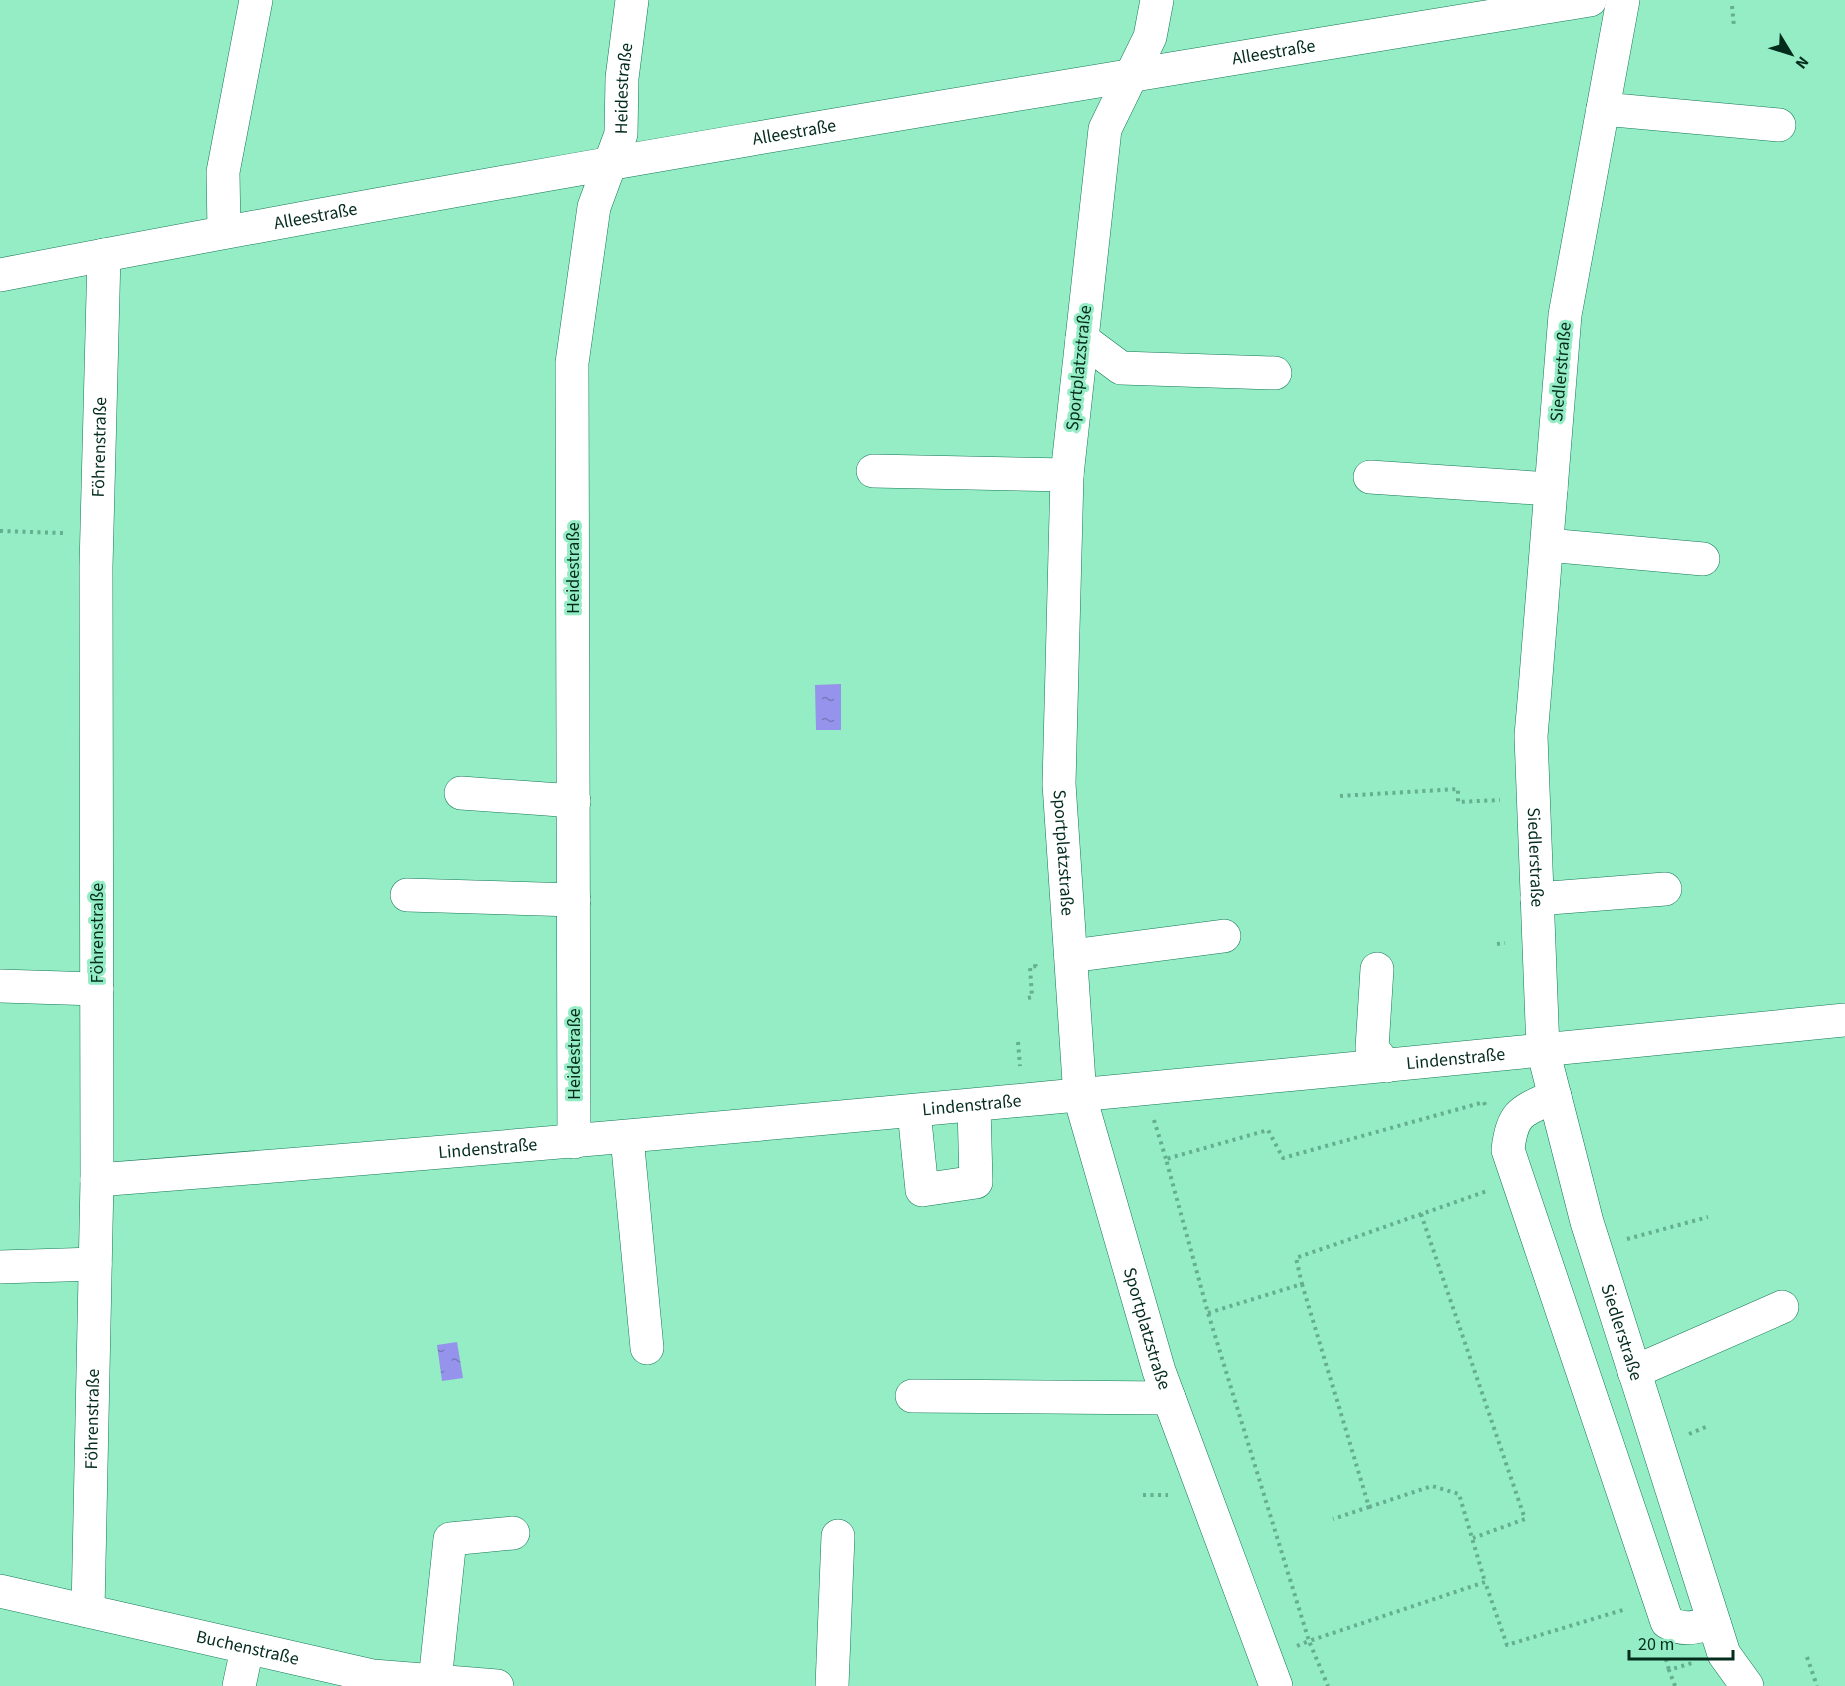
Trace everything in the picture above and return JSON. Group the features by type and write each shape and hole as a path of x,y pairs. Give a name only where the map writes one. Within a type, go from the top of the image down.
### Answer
{"street":[{"path":"224,232 223,171 256,0"},
{"name":"Heidestraße","path":"574,1142 572,363 594,207 621,134 622,78 632,0"},
{"name":"Sportplatzstraße","path":"1157,0 1150,36 1105,129 1067,475 1059,784 1080,1097 1159,1371 1276,1686"},
{"name":"Alleestraße","path":"0,275 224,232 608,164 1133,74 1590,0"},
{"name":"Siedlerstraße","path":"1623,0 1565,315 1531,736 1543,1050 1595,1247 1714,1623 1724,1654 1747,1686"},
{"path":"1603,109 1779,125"},
{"name":"Föhrenstraße","path":"88,1611 97,1180 97,534 104,255"},
{"path":"1082,339 1121,368 1275,373"},
{"path":"873,471 1067,475"},
{"path":"1378,483 1551,495"},
{"path":"1547,545 1703,559"},
{"path":"461,793 574,801"},
{"path":"1537,899 1665,889"},
{"path":"407,895 574,900"},
{"path":"1071,956 1224,936"},
{"path":"1377,969 1372,1048 1386,1066"},
{"path":"0,986 97,989"},
{"name":"Lindenstraße","path":"97,1180 574,1142 1080,1097 1845,1020"},
{"path":"1555,1096 1523,1110 1510,1127 1508,1150 1535,1261 1666,1622 1678,1629 1691,1629 1714,1623"},
{"path":"914,1111 922,1190 976,1182 974,1106"},
{"path":"627,1137 646,1348"},
{"path":"0,1267 95,1264"},
{"path":"1634,1372 1782,1307"},
{"path":"912,1396 1169,1398"},
{"path":"467,1684 450,1539 513,1533"},
{"path":"832,1686 838,1536"},
{"name":"Buchenstraße","path":"0,1591 247,1648 358,1680 467,1684"},
{"path":"239,1686 247,1648"}],"path":[{"path":"1732,6 1734,27"},
{"path":"0,531 97,534"},
{"path":"1340,796 1458,789 1458,802 1533,798"},
{"path":"1028,998 1032,997 1030,967"},
{"path":"1018,1042 1020,1063"},
{"path":"1145,1090 1208,1313 1280,1537 1309,1641 1485,1582"},
{"path":"1166,1159 1268,1130 1283,1158 1484,1102 1487,1112"},
{"path":"1370,1507 1296,1258 1488,1191"},
{"path":"1421,1214 1525,1519 1473,1538"},
{"path":"1595,1247 1708,1217"},
{"path":"1208,1313 1302,1284"},
{"path":"1688,1434 1708,1426"},
{"path":"1334,1519 1432,1486 1459,1494 1485,1582 1507,1645 1636,1606"},
{"path":"1662,1648 1669,1670"},
{"path":"1807,1657 1817,1686"}],"water":[{"path":"841,684 841,730 816,730 815,685"},
{"path":"457,1342 463,1378 442,1381 437,1345"}]}
